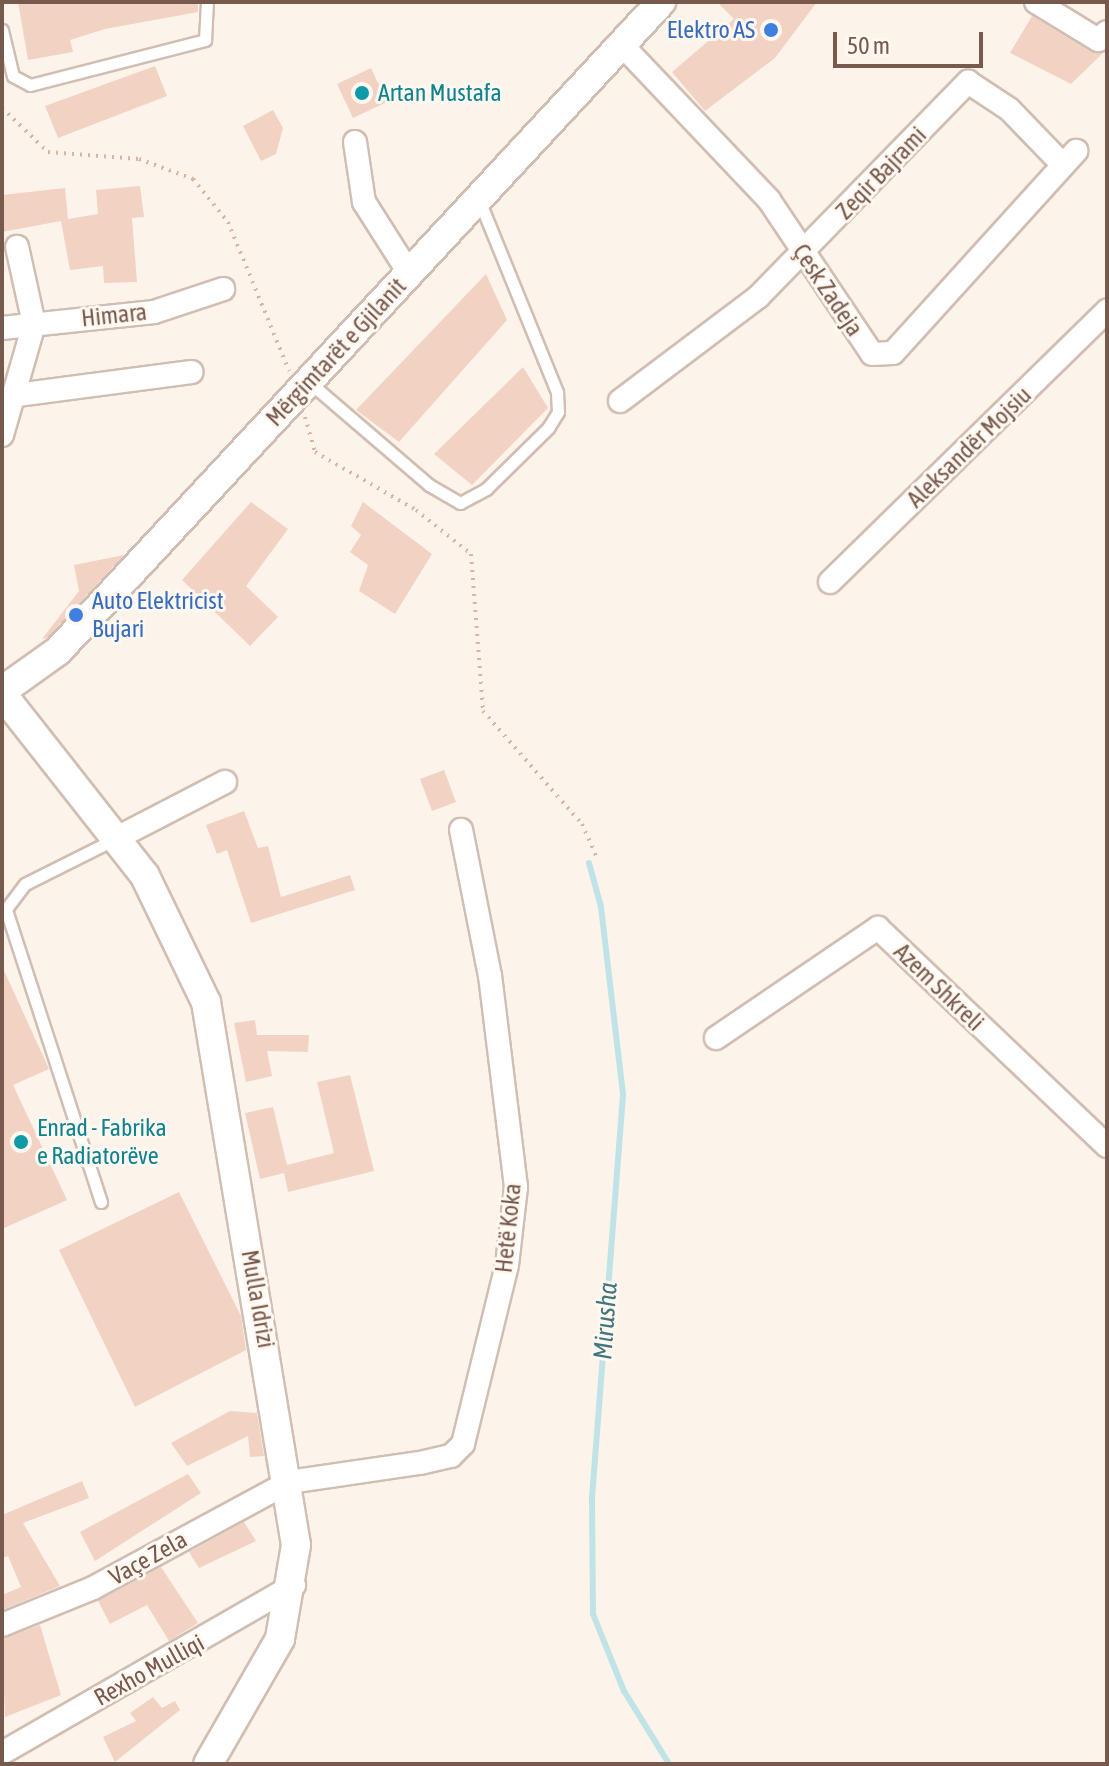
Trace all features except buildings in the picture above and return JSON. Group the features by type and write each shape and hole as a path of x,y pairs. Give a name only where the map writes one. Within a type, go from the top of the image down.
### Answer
{"street":[{"name":"Mërgimtarët e Gjilanit","path":"2,693 58,651 661,2"},
{"path":"1036,2 1098,40 1107,32"},
{"name":"Çesk Zadeja","path":"621,44 769,200 872,354 893,353 1070,158"},
{"name":"Zeqir Bajrami","path":"620,401 684,358 803,254 968,82 1009,109 1070,158"},
{"path":"355,142 364,202 409,273"},
{"path":"2,435 17,395 34,324 17,247"},
{"name":"Himara","path":"2,328 154,312 223,289"},
{"name":"Aleksandër Mojsiu","path":"830,582 1107,311"},
{"path":"17,395 191,372"},
{"name":"Mulla Idrizi","path":"2,693 158,898 206,1002 289,1482 294,1585 280,1639 208,1764"},
{"path":"115,839 225,782"},
{"name":"Hetë Koka","path":"289,1482 451,1456 471,1417 507,1265 516,1187 490,976 461,830"},
{"name":"Azem Shkreli","path":"716,1038 878,928 1107,1146"},
{"name":"Vaçe Zela","path":"2,1625 93,1588 289,1482"},
{"name":"Rexho Mulliqi","path":"2,1753 294,1585"}],"lane":[{"path":"2,30 13,76 30,85 205,40 207,2"},
{"path":"303,387 438,493 460,503 486,489 548,428 558,412 557,392 478,198"},
{"path":"101,1202 6,909 25,884 115,839"}],"path":[{"path":"2,108 48,152 139,159 193,179 212,197 303,387 315,452 416,510 471,554 483,711 582,824 597,857"}],"waterway":[{"name":"Mirusha","path":"589,863 601,907 623,1095 592,1499 593,1614 624,1691 669,1764"}],"place":[{"name":"Elektro AS","path":"771,30"},
{"name":"Artan Mustafa","path":"362,93"},
{"name":"Auto Elektricist Bujari","path":"76,615"},
{"name":"Enrad - Fabrika e Radiatorëve","path":"21,1142"}]}
